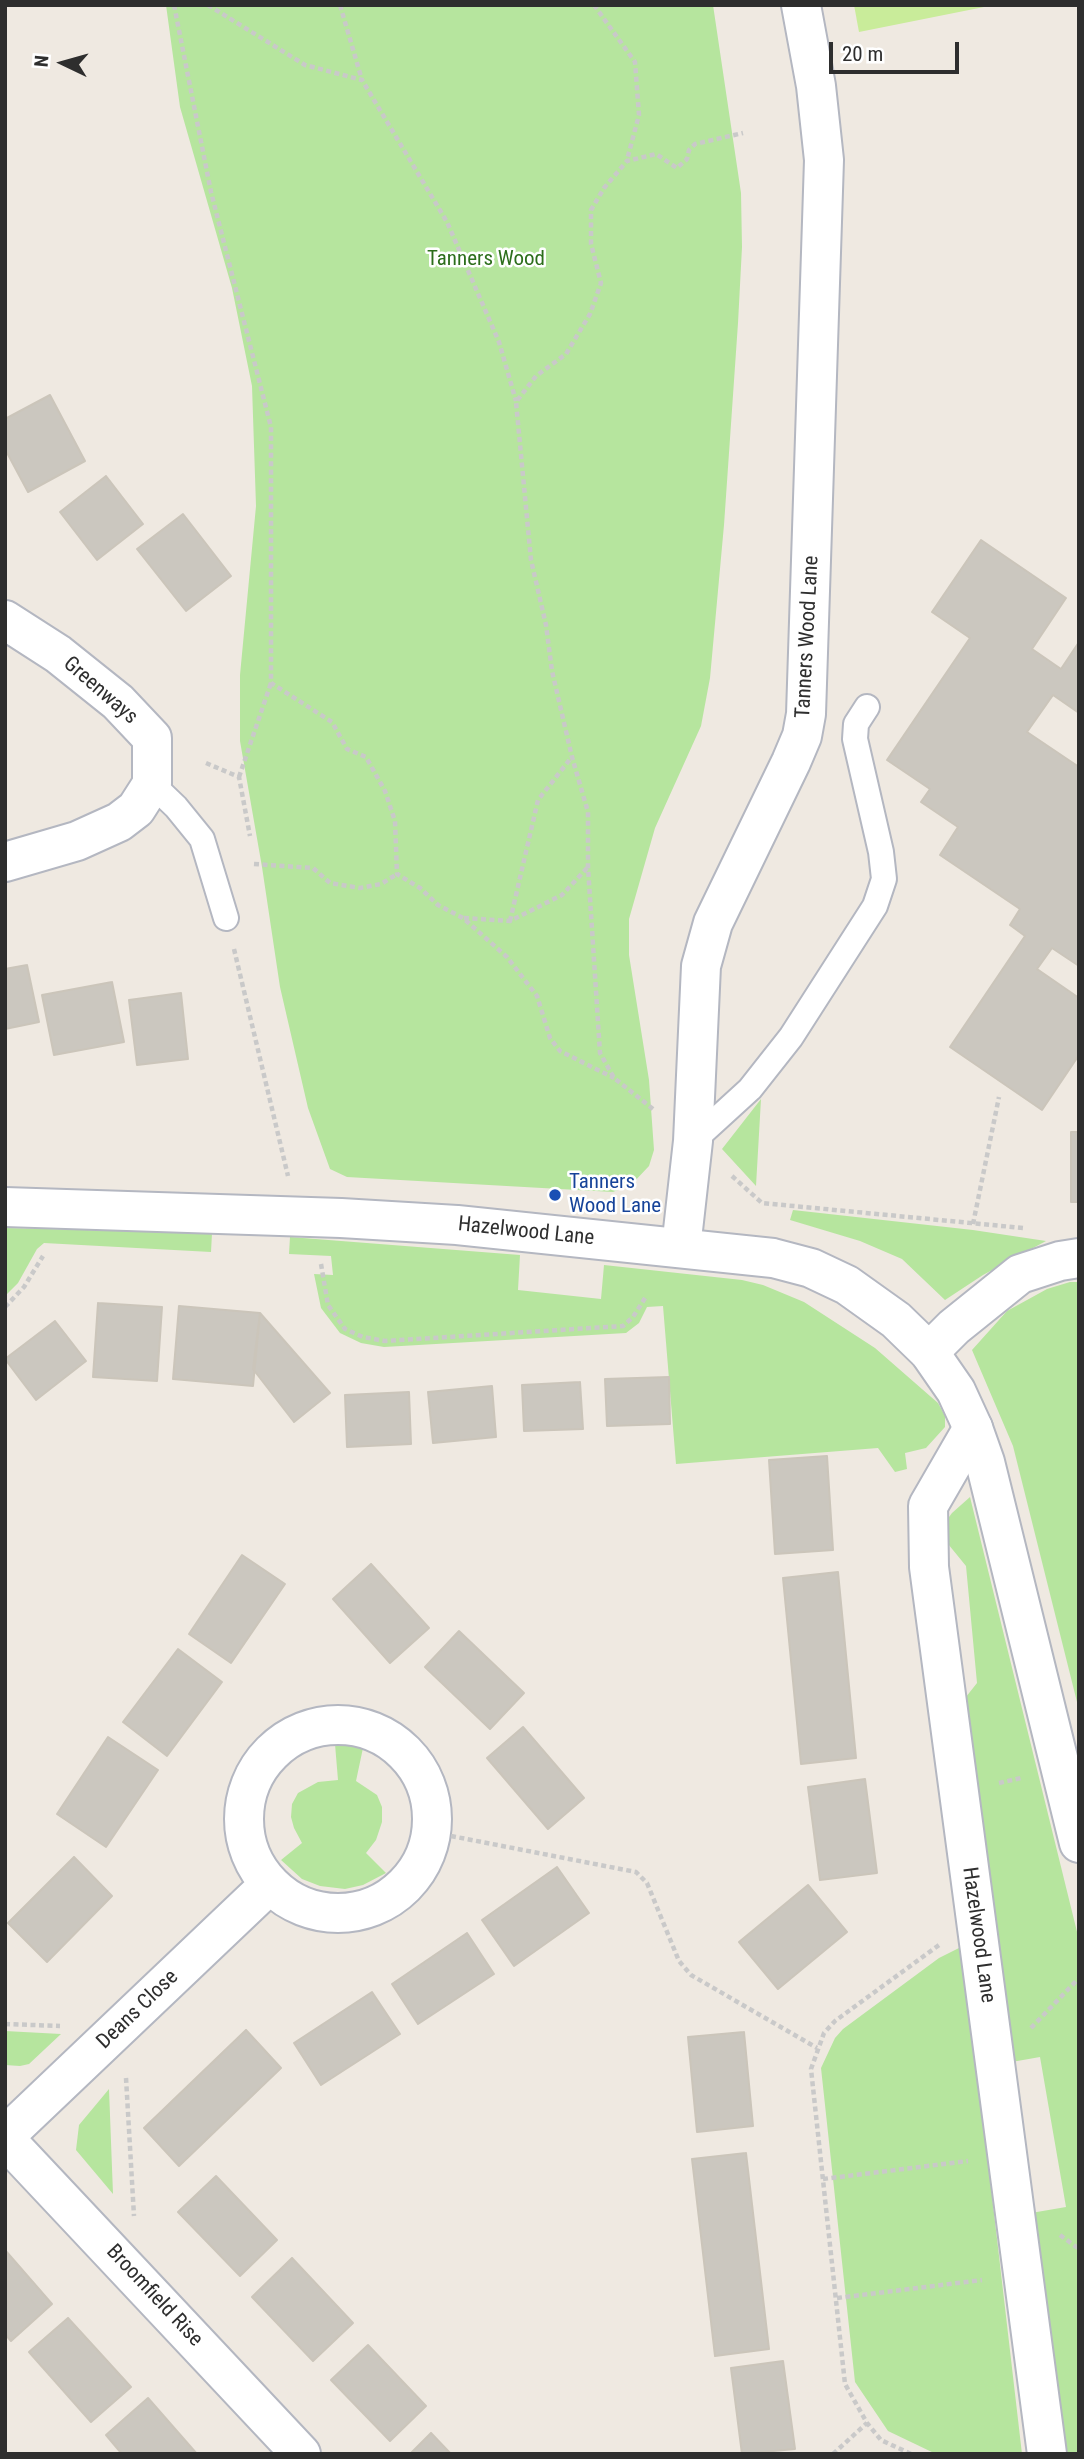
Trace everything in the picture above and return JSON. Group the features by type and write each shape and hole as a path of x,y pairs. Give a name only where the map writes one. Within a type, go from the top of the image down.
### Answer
{"street":[{"name":"Tanners Wood Lane","path":"681,1248 693,1141 701,966 713,923 791,762 802,736 806,714 824,160 816,86 801,5"},
{"name":"Greenways","path":"5,620 58,654 118,702 152,738 152,784"},
{"path":"5,862 77,841 119,822 136,809 152,784"},
{"name":"Hazelwood Lane","path":"5,1207 457,1225 772,1258 810,1268 847,1285 896,1320 929,1352 956,1391 973,1428 988,1475 1079,1843"},
{"path":"929,1352 954,1327 1020,1274 1079,1258"},
{"name":"Hazelwood Lane","path":"973,1428 928,1506 929,1567 1047,2454"},
{"path":"321,1726 355,1726 382,1735 405,1752 426,1785 433,1812 430,1842 407,1884 381,1904 356,1912 328,1913 296,1904 270,1884 254,1862 245,1830 245,1817 246,1803 256,1772 274,1750 296,1735 321,1726"},
{"name":"Deans Close","path":"5,2138 270,1884"},
{"name":"Broomfield Rise","path":"5,2138 301,2454"}],"lane":[{"path":"693,1141 750,1089 791,1037 875,906 884,880 881,852 855,739 856,724 867,707"},
{"path":"152,784 176,807 202,839 226,918"}],"path":[{"path":"174,5 211,192 271,428 271,683 239,776 250,836"},
{"path":"208,5 305,65 362,80"},
{"path":"340,5 362,80 447,222 499,342 516,402 531,560 546,625 552,671 588,812 588,867 600,1053 614,1078"},
{"path":"516,402 536,376 566,354 590,314 601,283 591,244 591,210 604,188 627,161 639,115 635,62 594,5"},
{"path":"627,161 656,154 677,168 687,159 689,150 695,144 743,133"},
{"path":"271,683 332,722 347,749 366,757 385,791 395,821 397,874"},
{"path":"510,921 538,800 572,757"},
{"path":"206,763 239,776"},
{"path":"254,864 313,868 330,883 360,888 382,884 397,874"},
{"path":"463,918 510,921 562,895 588,867"},
{"path":"397,874 420,888 438,905 463,918 507,957 537,996 550,1038 560,1051 614,1078 656,1111"},
{"path":"234,948 290,1187"},
{"path":"973,1224 999,1097"},
{"path":"729,1173 762,1203 1034,1228"},
{"path":"5,1307 24,1287 43,1256"},
{"path":"321,1264 328,1305 345,1329 363,1337 385,1341 623,1326 633,1317 647,1295"},
{"path":"995,1783 1022,1778"},
{"path":"452,1836 636,1872 647,1884 679,1961 691,1975 817,2048"},
{"path":"911,2454 881,2440 867,2423 845,2384 811,2069 824,2033 835,2021 948,1938"},
{"path":"996,2065 1079,1978"},
{"path":"5,2024 72,2026"},
{"path":"126,2073 135,2224"},
{"path":"823,2179 976,2160"},
{"path":"837,2298 989,2279"},
{"path":"833,2454 867,2423"}],"green space":[{"name":"Tanners Wood","path":"166,5 713,5 741,193 742,247 724,525 710,678 701,726 655,828 629,919 629,955 649,1080 654,1150 649,1166 632,1184 613,1192 347,1177 330,1169 308,1108 280,987 240,741 240,675 256,506 252,386 232,288 180,107"},
{"path":"854,5 994,5 859,32"},
{"path":"761,1099 756,1186 722,1149"},
{"path":"793,1210 1046,1241 983,1275 945,1300 902,1259 860,1241 790,1220"},
{"path":"5,1228 212,1233 211,1252 44,1243 37,1249 18,1283 5,1296"},
{"path":"290,1237 520,1255 518,1290 601,1299 604,1265 742,1280 763,1285 804,1302 875,1348 938,1403 945,1416 945,1427 926,1448 905,1453 907,1469 895,1472 878,1448 676,1464 663,1306 647,1307 639,1323 626,1333 384,1347 361,1343 340,1333 321,1308 314,1274 333,1275 331,1256 289,1254"},
{"path":"1079,1282 1079,1710 1013,1446 972,1350 1007,1311 1047,1289"},
{"path":"970,1497 1079,1940 1079,2454 1067,2454 1064,2446 1031,2213 1066,2207 1040,2057 1006,2063 962,1702 977,1683 966,1566 944,1539 946,1521"},
{"path":"335,1744 363,1748 356,1781 377,1795 382,1807 382,1822 376,1840 366,1853 386,1873 363,1885 345,1889 320,1886 302,1879 281,1860 302,1843 291,1817 292,1804 298,1793 318,1782 338,1780"},
{"path":"963,1946 1022,2454 936,2454 888,2431 855,2382 821,2068 835,2038 843,2029 939,1958"},
{"path":"5,2031 61,2034 29,2064 20,2066 5,2065"},
{"path":"109,2089 113,2194 76,2150 79,2125"}],"building":[{"path":"50,395 85,461 28,492 5,449 5,419"},
{"path":"106,476 143,524 97,560 60,512"},
{"path":"183,514 231,576 186,611 137,549"},
{"path":"981,540 1066,598 1032,649 1061,669 1079,642 1079,713 1053,695 1027,732 1079,767 1079,966 1052,948 1037,969 1079,998 1079,1055 1042,1110 950,1047 1025,936 1010,925 1020,909 940,855 958,827 921,802 930,789 887,760 970,638 932,612"},
{"path":"27,965 39,1022 5,1029 5,969"},
{"path":"112,982 124,1042 54,1055 42,995"},
{"path":"181,993 188,1059 137,1065 129,1000"},
{"path":"1071,1132 1079,1132 1079,1202 1071,1202"},
{"path":"98,1303 162,1307 157,1381 93,1377"},
{"path":"179,1306 260,1313 253,1386 173,1379"},
{"path":"260,1313 330,1393 294,1422 253,1369"},
{"path":"55,1321 86,1361 36,1400 5,1359"},
{"path":"669,1377 670,1424 607,1426 605,1379"},
{"path":"580,1382 583,1429 524,1431 522,1385"},
{"path":"492,1386 496,1437 433,1443 428,1392"},
{"path":"409,1392 411,1444 347,1447 345,1395"},
{"path":"827,1456 833,1550 775,1554 769,1460"},
{"path":"242,1555 285,1584 231,1663 189,1634"},
{"path":"371,1564 429,1628 390,1663 333,1599"},
{"path":"838,1572 856,1758 801,1764 783,1578"},
{"path":"459,1631 524,1693 490,1729 425,1667"},
{"path":"178,1649 222,1682 167,1756 123,1722"},
{"path":"523,1727 584,1798 548,1829 487,1758"},
{"path":"108,1737 158,1770 106,1847 57,1814"},
{"path":"865,1779 877,1873 820,1880 808,1787"},
{"path":"74,1857 112,1896 47,1962 8,1923"},
{"path":"557,1867 589,1913 514,1966 482,1920"},
{"path":"808,1885 847,1932 778,1989 739,1942"},
{"path":"467,1933 494,1974 418,2024 392,1984"},
{"path":"372,1992 400,2034 321,2085 294,2043"},
{"path":"246,2030 281,2068 179,2166 144,2128"},
{"path":"744,2032 753,2126 697,2132 688,2037"},
{"path":"746,2153 769,2349 715,2356 692,2159"},
{"path":"216,2176 277,2240 240,2276 178,2212"},
{"path":"5,2250 52,2304 11,2341 5,2334"},
{"path":"292,2258 353,2323 313,2361 252,2297"},
{"path":"68,2318 131,2387 91,2422 29,2352"},
{"path":"368,2345 426,2406 390,2441 331,2380"},
{"path":"783,2361 795,2449 742,2454 731,2368"},
{"path":"148,2398 197,2454 122,2454 106,2435"},
{"path":"431,2433 451,2454 410,2454"}],"place":[{"name":"Tanners Wood Lane","path":"555,1195"}]}
